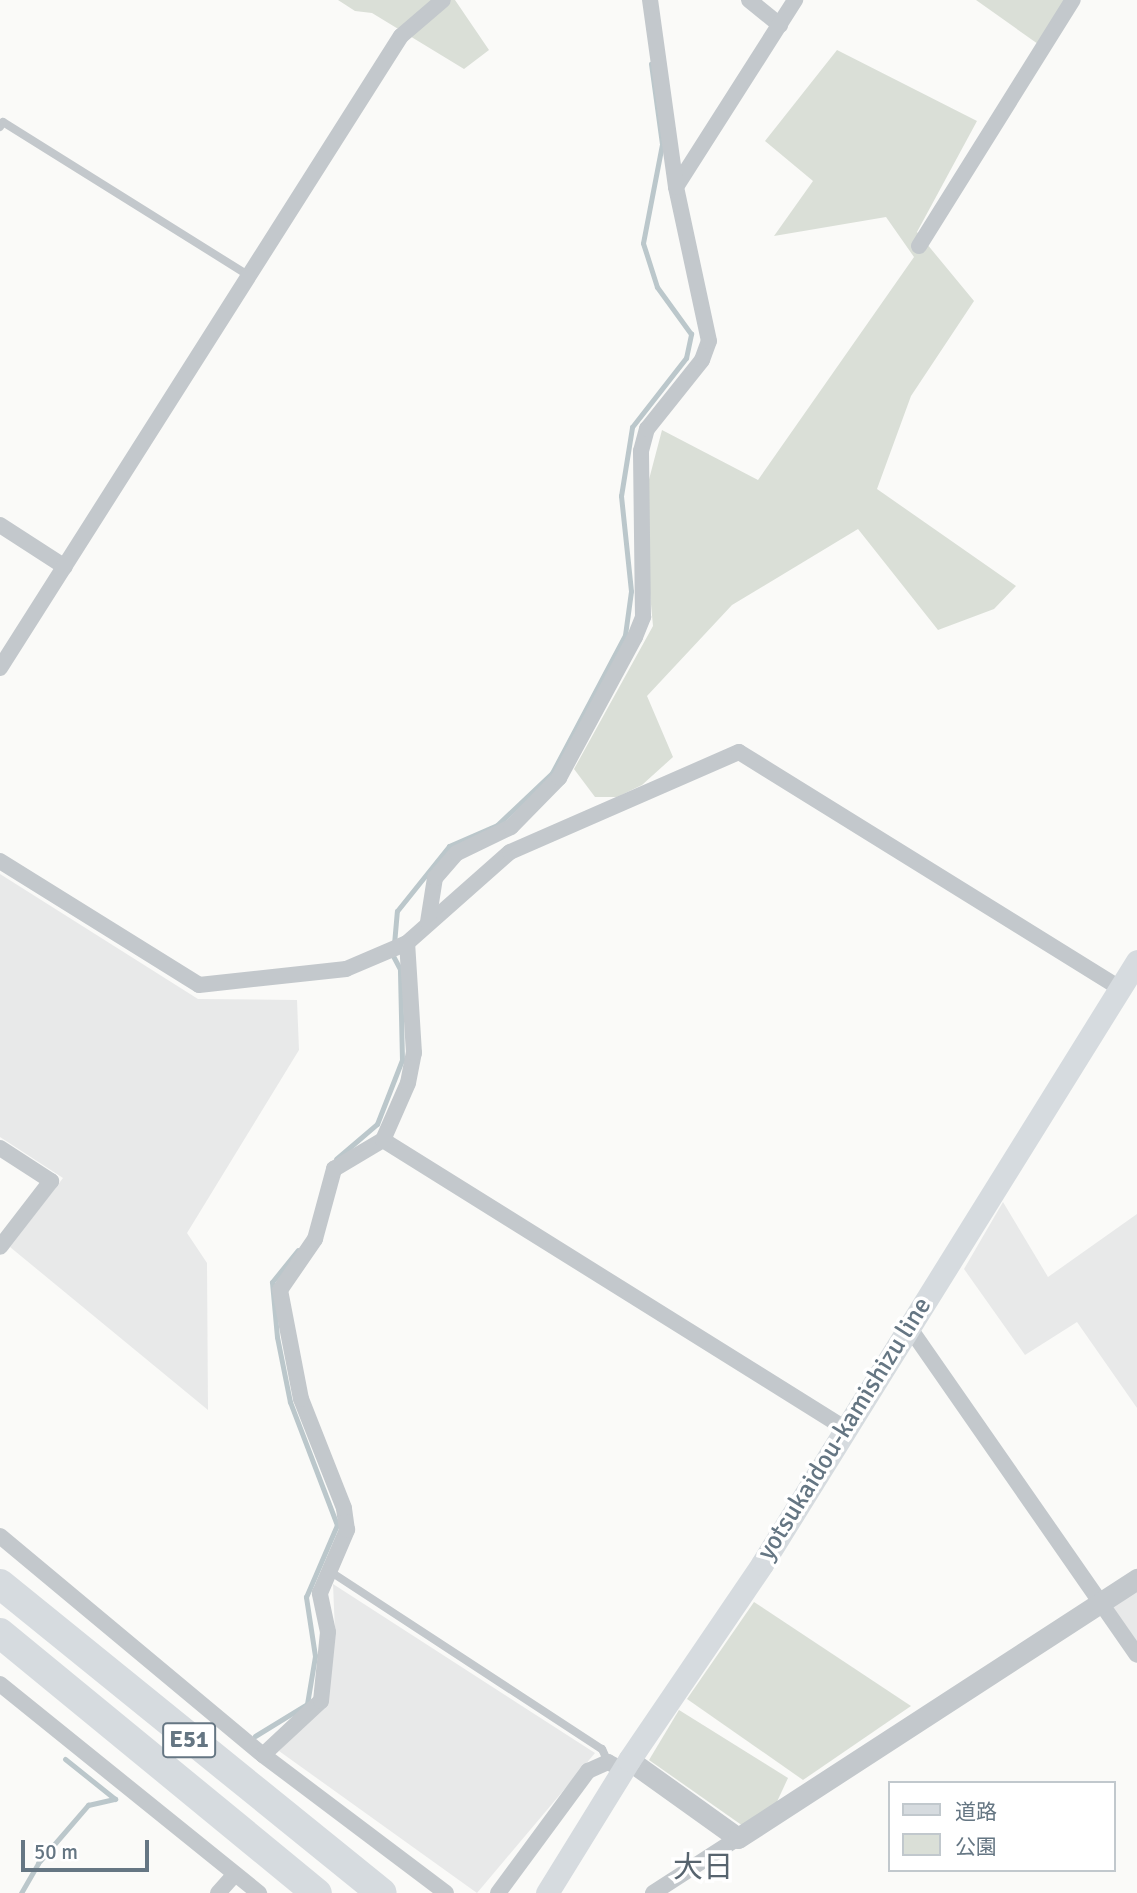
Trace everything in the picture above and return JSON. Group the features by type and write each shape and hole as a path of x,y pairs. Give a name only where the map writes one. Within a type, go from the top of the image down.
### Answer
{"highway":[{"name":"E51","path":"0,1584 381,1893"},
{"name":"E51","path":"0,1633 317,1893"}],"main road":[{"name":"yotsukaidou-kamishizu line","path":"548,1893 620,1764 846,1429 1137,961"}],"street":[{"path":"0,668 251,277 401,36 443,0"},
{"path":"428,922 435,878 457,853 511,827 559,778 643,617 641,451 647,429 702,360 709,341 676,187 650,0"},
{"path":"749,0 780,25"},
{"path":"676,187 795,0"},
{"path":"919,246 1073,0"},
{"path":"0,525 65,567"},
{"path":"0,861 199,985 346,969 404,945 510,852 739,752 1120,988"},
{"path":"263,1755 321,1701 328,1632 320,1593 347,1530 344,1508 301,1399 280,1290 315,1239 334,1169 383,1140 408,1083 414,1053 404,945"},
{"path":"383,1140 846,1429"},
{"path":"0,1148 51,1181 0,1247"},
{"path":"909,1327 1103,1602 1137,1655"},
{"path":"0,1536 263,1755 446,1893"},
{"path":"653,1893 1137,1579"},
{"path":"0,1684 259,1893"},
{"path":"498,1893 588,1771 620,1764 738,1838"},
{"path":"218,1893 235,1874"}],"lane":[{"path":"0,127 3,122 251,277"},
{"path":"331,1572 602,1749 620,1764"}],"shaded area":[{"path":"0,874 198,999 297,1000 299,1050 187,1233 207,1263 208,1410 10,1247 63,1178 0,1137"},
{"path":"1003,1202 1048,1277 1137,1214 1137,1408 1077,1322 1025,1355 964,1269"},
{"path":"333,1584 595,1753 477,1893 279,1751 327,1704 335,1632"},
{"path":"1137,1591 1137,1644 1113,1607"}],"green space":[{"path":"338,0 455,0 489,50 464,69 372,13 355,11"},
{"path":"976,0 1069,0 1038,44"},
{"path":"837,50 977,121 917,232 974,301 911,396 877,489 1016,586 994,609 938,630 858,529 732,605 647,696 673,757 642,785 617,797 595,797 574,769 653,626 642,506 662,430 758,480 914,257 886,217 774,236 813,181 765,141"},
{"path":"754,1602 911,1706 803,1780 687,1699"},
{"path":"679,1710 788,1778 775,1806 743,1826 649,1760"}],"waterway":[{"path":"394,944 397,911 449,846 497,825 552,773 625,635 631,591 621,496 632,427 686,358 691,334 657,287 643,243 662,144 651,64"},
{"path":"336,1159 377,1124 402,1060 400,969 392,954"},
{"path":"255,1736 307,1704 315,1656 306,1597 337,1525 290,1402 277,1337 272,1282 298,1250"},
{"path":"21,1893 38,1863 88,1805 115,1799 65,1759"}],"district":[{"name":"大日","path":"703,1868"}]}
